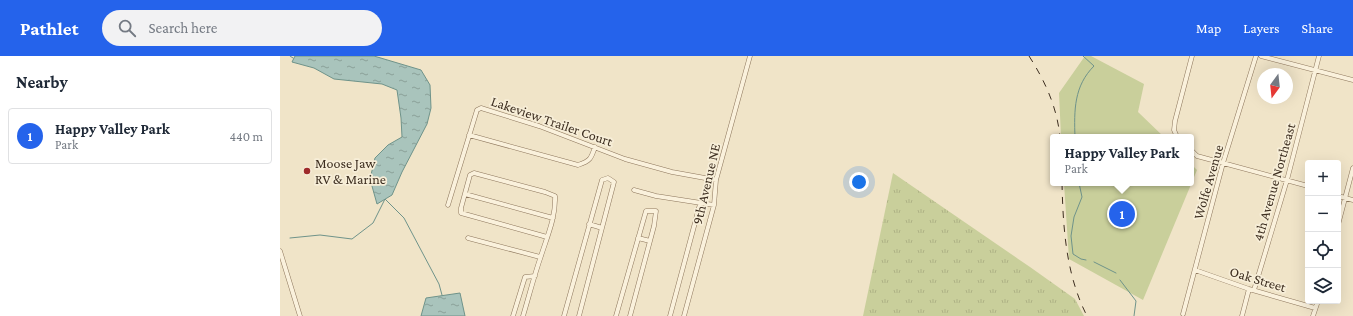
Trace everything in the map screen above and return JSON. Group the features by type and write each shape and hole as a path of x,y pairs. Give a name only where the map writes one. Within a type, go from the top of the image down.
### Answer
{"street":[{"name":"9th Avenue NE","path":"684,316 714,205 716,180 750,56"},
{"path":"1176,134 1174,130 1175,122 1192,56"},
{"name":"Wolfe Avenue","path":"1183,314 1223,163 1256,56"},
{"path":"1260,56 1353,80"},
{"name":"4th Avenue Northeast","path":"1254,290 1287,180 1319,56"},
{"name":"Lakeview Trailer Court","path":"448,205 477,110 481,108 539,126 625,159 672,172 716,180"},
{"path":"469,135 578,165 586,163 591,158 595,147"},
{"path":"1194,153 1197,156 1305,185"},
{"path":"1341,213 1353,168"},
{"path":"523,316 553,218 556,206 555,196 474,173 470,175 461,213 547,237"},
{"path":"564,316 602,180 608,178 614,182 579,316"},
{"path":"634,190 656,196 714,205"},
{"path":"465,194 553,218"},
{"path":"1341,197 1353,200"},
{"path":"670,316 700,204"},
{"path":"616,316 646,211 656,211 650,241 630,316"},
{"path":"589,224 602,228"},
{"path":"468,238 540,257"},
{"path":"638,238 650,241"},
{"path":"280,251 300,316"},
{"name":"Oak Street","path":"1195,270 1249,289 1315,308"},
{"path":"514,316 525,277 535,276"},
{"path":"1242,316 1249,289"},
{"path":"1313,316 1317,304"}],"green space":[{"path":"1085,56 1091,56 1144,84 1138,112 1161,134 1061,134 1059,93"},
{"path":"1194,167 1197,170 1194,177"},
{"path":"893,173 1075,299 1084,316 863,316"},
{"path":"1064,186 1190,186 1143,300 1069,259"}],"water":[{"path":"295,56 374,56 421,70 430,85 431,108 427,124 402,172 392,195 377,204 370,179 375,158 388,145 402,137 397,90 382,84 334,79 314,68 292,62"},
{"path":"460,293 465,316 421,316 426,298"}],"waterway":[{"path":"1075,134 1075,108 1079,90 1082,82 1094,66 1083,56"},
{"path":"1080,186 1082,197 1074,217 1071,236 1073,254 1086,260"},
{"path":"290,238 320,235 352,239 373,223 385,199 404,218 439,284 442,295"},
{"path":"1094,262 1116,273"},
{"path":"1120,280 1136,301 1134,316"}],"railway":[{"path":"1029,56 1040,75 1053,105 1059,134"},
{"path":"1062,186 1063,217 1070,268 1074,284 1087,316"}],"place":[{"name":"Moose Jaw RV & Marine","path":"307,171"},
{"name":"Happy Valley Park","path":"1122,214"}]}
